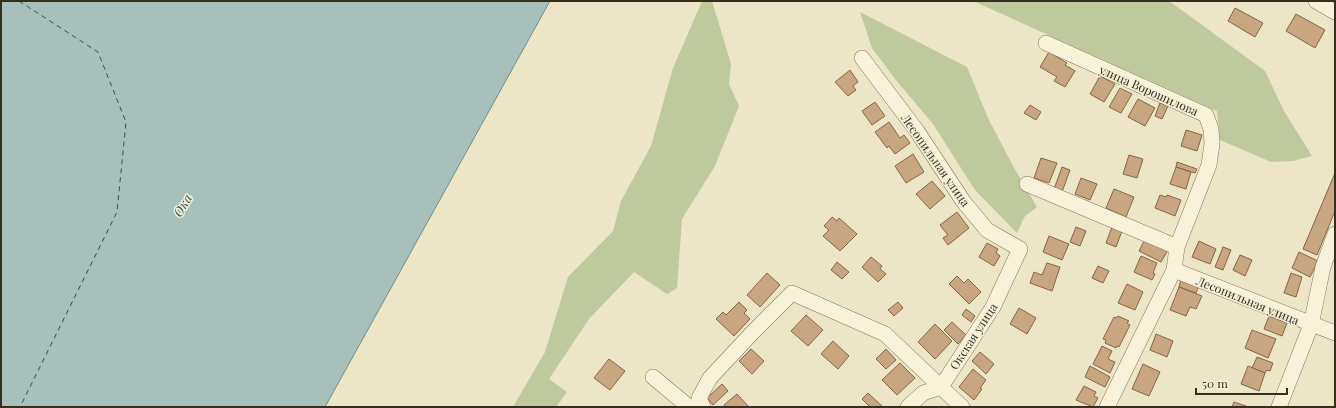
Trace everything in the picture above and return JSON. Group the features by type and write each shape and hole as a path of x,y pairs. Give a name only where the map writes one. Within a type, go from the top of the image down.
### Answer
{"street":[{"path":"1316,1 1335,12"},
{"name":"улица Ворошилова","path":"1046,43 1206,115 1211,129 1212,144 1209,165 1177,247 1174,270 1107,407"},
{"name":"Лесопильная улица","path":"862,58 917,131 963,201 987,230 1020,249"},
{"path":"1027,184 1177,247"},
{"path":"1279,407 1323,329 1323,267 1335,234"},
{"name":"Окская улица","path":"941,386 993,307 1020,249"},
{"name":"Лесопильная улица","path":"1174,270 1323,329"},
{"path":"703,407 699,398 710,378 792,293 885,334 962,407"},
{"path":"653,377 688,407"},
{"path":"908,407 923,393 941,386"}],"green space":[{"path":"702,1 712,1 731,64 729,84 739,106 715,166 682,219 677,288 667,294 634,272 589,319 549,379 567,392 556,407 513,407 545,352 568,277 613,231 621,201 651,146 673,68"},
{"path":"973,1 1166,1 1172,3 1265,71 1284,111 1312,156 1293,161 1271,162 1220,140 1217,111"},
{"path":"860,12 967,67 988,118 1013,166 1037,207 1025,216 1017,233 975,190 933,124 895,79 872,48"}],"water":[{"name":"Ока","path":"1,1 550,1 325,407 1,407"}],"building":[{"path":"1235,8 1263,23 1255,37 1228,21"},
{"path":"1296,14 1325,30 1315,48 1286,31"},
{"path":"1049,52 1067,63 1065,65 1075,71 1065,87 1054,81 1057,77 1040,67"},
{"path":"850,70 858,82 853,86 856,90 848,96 835,82"},
{"path":"1100,76 1115,84 1104,102 1090,94"},
{"path":"1120,88 1132,94 1121,113 1109,107"},
{"path":"1138,99 1155,108 1145,126 1128,117"},
{"path":"875,102 885,116 872,125 862,111"},
{"path":"1160,103 1168,106 1162,119 1155,116"},
{"path":"1030,105 1041,112 1036,120 1024,113"},
{"path":"889,122 900,138 904,135 910,143 895,154 889,146 887,148 875,132"},
{"path":"1186,130 1202,135 1197,151 1181,146"},
{"path":"913,154 924,172 906,183 895,166"},
{"path":"1129,155 1143,159 1137,178 1123,174"},
{"path":"1041,158 1057,163 1049,183 1034,178"},
{"path":"1177,162 1197,169 1195,173 1176,167"},
{"path":"1062,167 1070,170 1062,192 1054,189"},
{"path":"1176,167 1191,172 1186,189 1170,184"},
{"path":"1335,173 1335,211 1317,255 1303,249"},
{"path":"1081,178 1097,184 1090,200 1075,194"},
{"path":"932,181 945,196 930,209 916,194"},
{"path":"1114,189 1134,197 1126,217 1106,208"},
{"path":"1160,195 1166,197 1167,195 1181,200 1175,216 1155,208"},
{"path":"957,212 969,228 948,245 943,238 948,235 940,225"},
{"path":"832,217 837,221 839,218 857,234 840,251 823,236 829,230 824,226"},
{"path":"1076,227 1086,231 1080,246 1070,242"},
{"path":"1112,227 1122,231 1116,247 1106,243"},
{"path":"1049,236 1069,244 1062,260 1043,252"},
{"path":"1145,239 1168,250 1161,262 1139,251"},
{"path":"1199,241 1216,249 1210,264 1192,257"},
{"path":"987,243 998,249 996,253 1000,256 994,266 979,257"},
{"path":"1223,247 1231,250 1223,270 1215,267"},
{"path":"1299,252 1318,261 1310,277 1292,268"},
{"path":"1240,255 1252,260 1245,276 1233,270"},
{"path":"1141,256 1157,263 1152,280 1134,272"},
{"path":"871,257 882,266 880,269 886,274 878,282 862,267"},
{"path":"837,262 849,272 842,279 831,270"},
{"path":"1047,263 1060,267 1052,291 1030,283 1034,272 1042,275"},
{"path":"1098,266 1109,271 1103,283 1092,278"},
{"path":"767,273 780,285 760,307 747,295"},
{"path":"1291,273 1302,277 1296,297 1284,293"},
{"path":"957,276 964,283 968,279 981,292 969,304 949,284"},
{"path":"1181,279 1199,286 1196,293 1179,287"},
{"path":"1127,284 1143,292 1135,310 1118,303"},
{"path":"1179,287 1202,296 1196,309 1190,307 1186,316 1170,310"},
{"path":"739,302 747,310 744,313 750,319 734,336 716,319 723,312 726,315"},
{"path":"898,302 903,308 894,316 888,310"},
{"path":"1019,308 1036,318 1027,334 1010,324"},
{"path":"966,309 975,316 971,322 962,315"},
{"path":"806,315 823,330 808,346 791,331"},
{"path":"1118,316 1129,321 1127,323 1130,325 1119,347 1117,346 1116,348 1105,343 1106,340 1103,339 1114,317 1116,318"},
{"path":"1269,316 1287,323 1282,336 1264,329"},
{"path":"952,322 966,335 958,344 944,330"},
{"path":"935,324 952,341 935,359 918,342"},
{"path":"1252,330 1276,339 1268,358 1245,348"},
{"path":"1156,334 1173,341 1167,357 1150,350"},
{"path":"833,341 849,356 838,369 821,354"},
{"path":"1102,346 1112,351 1108,359 1115,362 1110,373 1093,364"},
{"path":"751,349 764,361 752,374 739,361"},
{"path":"886,349 896,360 886,369 876,359"},
{"path":"980,352 994,364 986,374 972,361"},
{"path":"1257,357 1273,363 1270,371 1267,370 1265,373 1252,368"},
{"path":"609,359 625,371 610,390 594,378"},
{"path":"900,363 915,378 897,395 882,380"},
{"path":"1143,364 1160,372 1149,396 1132,389"},
{"path":"1090,366 1110,377 1105,387 1085,377"},
{"path":"1248,366 1265,373 1259,391 1241,384"},
{"path":"973,369 986,380 980,388 982,389 974,400 959,387"},
{"path":"722,384 728,391 713,405 707,398"},
{"path":"1084,386 1096,392 1094,396 1098,398 1093,407 1076,400"},
{"path":"868,393 883,407 870,407 862,399"},
{"path":"737,394 749,407 725,407 724,405"},
{"path":"1234,402 1249,407 1232,407"}],"ferry route":[{"path":"19,1 98,52 126,122 117,212 20,407"}]}
